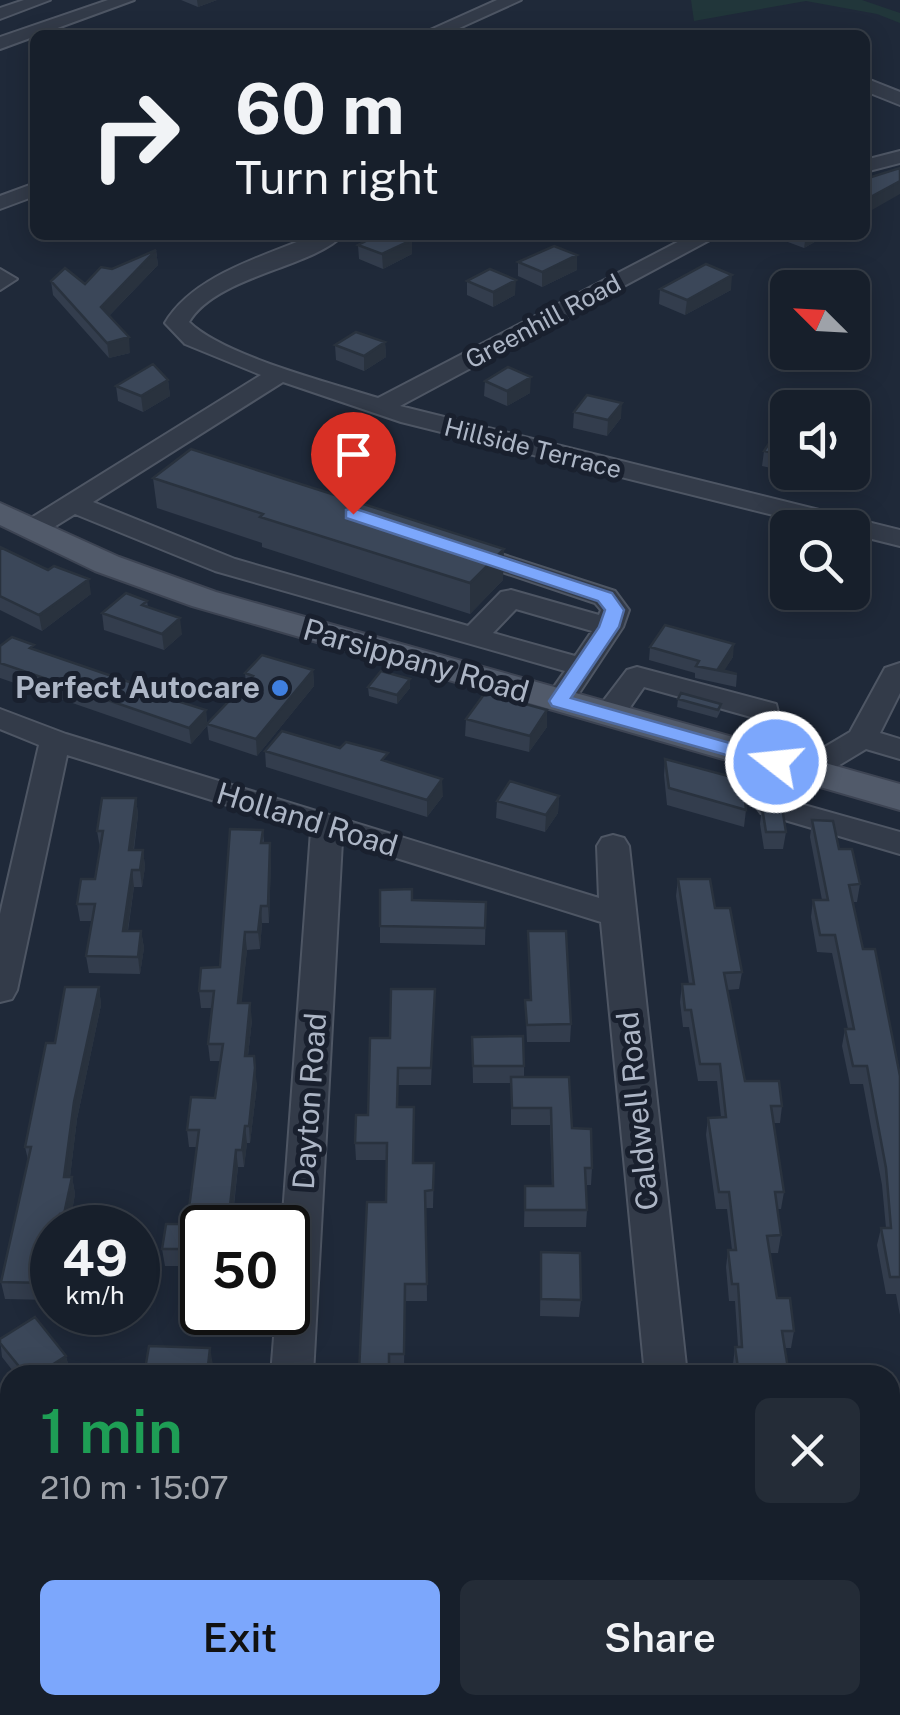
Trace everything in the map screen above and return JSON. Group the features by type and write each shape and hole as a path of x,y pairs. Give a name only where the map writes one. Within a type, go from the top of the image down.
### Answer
{"main road":[{"name":"Parsippany Road","path":"16,521 107,564 204,600 792,767 899,805"}],"street":[{"path":"37,30 126,0"},
{"path":"440,30 512,0"},
{"path":"0,14 43,5 68,19"},
{"path":"0,43 30,32"},
{"path":"870,86 900,99"},
{"path":"870,165 900,158"},
{"path":"0,202 30,191"},
{"name":"Hillside Terrace","path":"321,240 205,294 182,310 176,318 178,326 193,339 379,408 900,538"},
{"name":"Greenhill Road","path":"379,408 698,240"},
{"path":"100,514 280,374"},
{"path":"16,521 72,503 172,460"},
{"path":"72,503 225,564 582,667"},
{"path":"442,542 605,597 614,610 609,627 559,701"},
{"path":"473,637 511,598 609,627"},
{"path":"862,738 895,674 900,672"},
{"name":"Holland Road","path":"0,718 55,741 327,828 617,915"},
{"path":"792,767 862,738 900,749"},
{"path":"0,990 55,741"},
{"path":"772,806 900,843"},
{"name":"Dayton Road","path":"293,1365 327,828"},
{"name":"Caldwell Road","path":"613,846 665,1365"}],"green space":[{"path":"691,0 862,0 900,13 900,23 877,14 806,1 694,21"}],"building":[{"path":"900,168 900,181 870,197 870,177"},
{"path":"368,240 412,240 382,254 358,245"},
{"path":"554,246 577,255 542,272 518,262"},
{"path":"156,250 101,307 129,337 107,343 51,281 65,268 85,284 101,267 112,269"},
{"path":"706,264 732,275 687,300 660,289"},
{"path":"490,269 516,280 493,292 467,281"},
{"path":"356,332 385,342 364,356 335,345"},
{"path":"153,364 168,380 141,396 116,386"},
{"path":"508,367 531,377 507,391 485,381"},
{"path":"587,395 622,403 608,420 574,412"},
{"path":"191,449 504,549 470,583 260,517 263,514 153,478"},
{"path":"0,547 48,570 54,566 89,579 39,615 0,596"},
{"path":"126,593 147,601 142,605 180,618 162,634 102,613"},
{"path":"665,625 734,644 718,669 737,674 696,666 699,661 650,647"},
{"path":"12,637 34,645 30,648 138,685 136,688 206,710 189,728 0,663 0,646"},
{"path":"262,655 313,670 256,739 207,724 253,676 245,673"},
{"path":"381,671 410,679 397,695 368,687"},
{"path":"485,693 547,710 530,736 466,719"},
{"path":"681,693 721,704 718,710 678,699"},
{"path":"282,731 340,748 346,742 388,753 382,760 442,779 427,800 265,751"},
{"path":"665,759 743,780 746,810 669,788"},
{"path":"510,781 559,796 546,815 497,801"},
{"path":"102,798 136,798 129,850 143,850 140,870 132,870 123,931 141,931 138,957 86,956 95,904 77,904 81,879 95,879 103,831 97,831"},
{"path":"762,807 782,807 786,832 766,832"},
{"path":"812,820 833,821 839,849 852,849 860,884 849,885 863,949 875,949 900,1076 900,1277 890,1277 881,1228 891,1228 886,1168 867,1066 853,1066 845,1029 854,1029 835,935 820,935 813,900 828,900"},
{"path":"230,829 263,830 261,843 270,843 268,906 261,906 258,932 245,932 238,1003 250,1003 245,1056 254,1056 255,1068 249,1126 245,1126 242,1150 236,1150 230,1205 189,1205 199,1130 187,1130 191,1097 215,1098 223,1044 208,1044 214,991 199,991 201,968 220,967"},
{"path":"678,879 710,879 715,908 730,908 742,972 724,973 745,1081 779,1081 782,1106 771,1106 784,1192 775,1192 781,1235 767,1236 777,1298 790,1298 794,1331 782,1331 787,1365 738,1365 735,1347 742,1347 738,1284 732,1284 728,1250 736,1250 729,1192 719,1192 708,1118 726,1117 720,1064 700,1064 691,1010 685,1010 682,984 694,984"},
{"path":"412,889 412,900 486,902 485,928 380,926 380,890"},
{"path":"528,931 566,931 571,1024 527,1025 525,1000 531,1000"},
{"path":"65,987 99,987 74,1102 64,1177 72,1177 66,1205 30,1205 30,1283 1,1282 31,1147 25,1147 46,1043 55,1043"},
{"path":"391,989 435,989 431,1068 398,1068 397,1107 414,1107 413,1163 434,1163 433,1190 425,1191 427,1284 405,1284 404,1354 389,1354 389,1365 359,1365 367,1202 386,1202 387,1143 355,1143 356,1115 368,1115 370,1038 390,1038"},
{"path":"523,1036 524,1066 473,1066 472,1037"},
{"path":"511,1077 569,1077 572,1128 591,1129 592,1168 585,1168 587,1210 525,1210 525,1186 553,1186 551,1108 512,1108"},
{"path":"166,1224 180,1224 180,1249 162,1249"},
{"path":"541,1252 580,1253 581,1300 541,1299"},
{"path":"30,1320 30,1335 49,1335 66,1356 52,1365 18,1365 0,1339"},
{"path":"149,1346 210,1348 208,1365 146,1365"}],"place":[{"name":"Perfect Autocare","path":"280,688"}],"route":[{"path":"353,514 605,597 614,610 609,627 559,701 776,762"}]}
